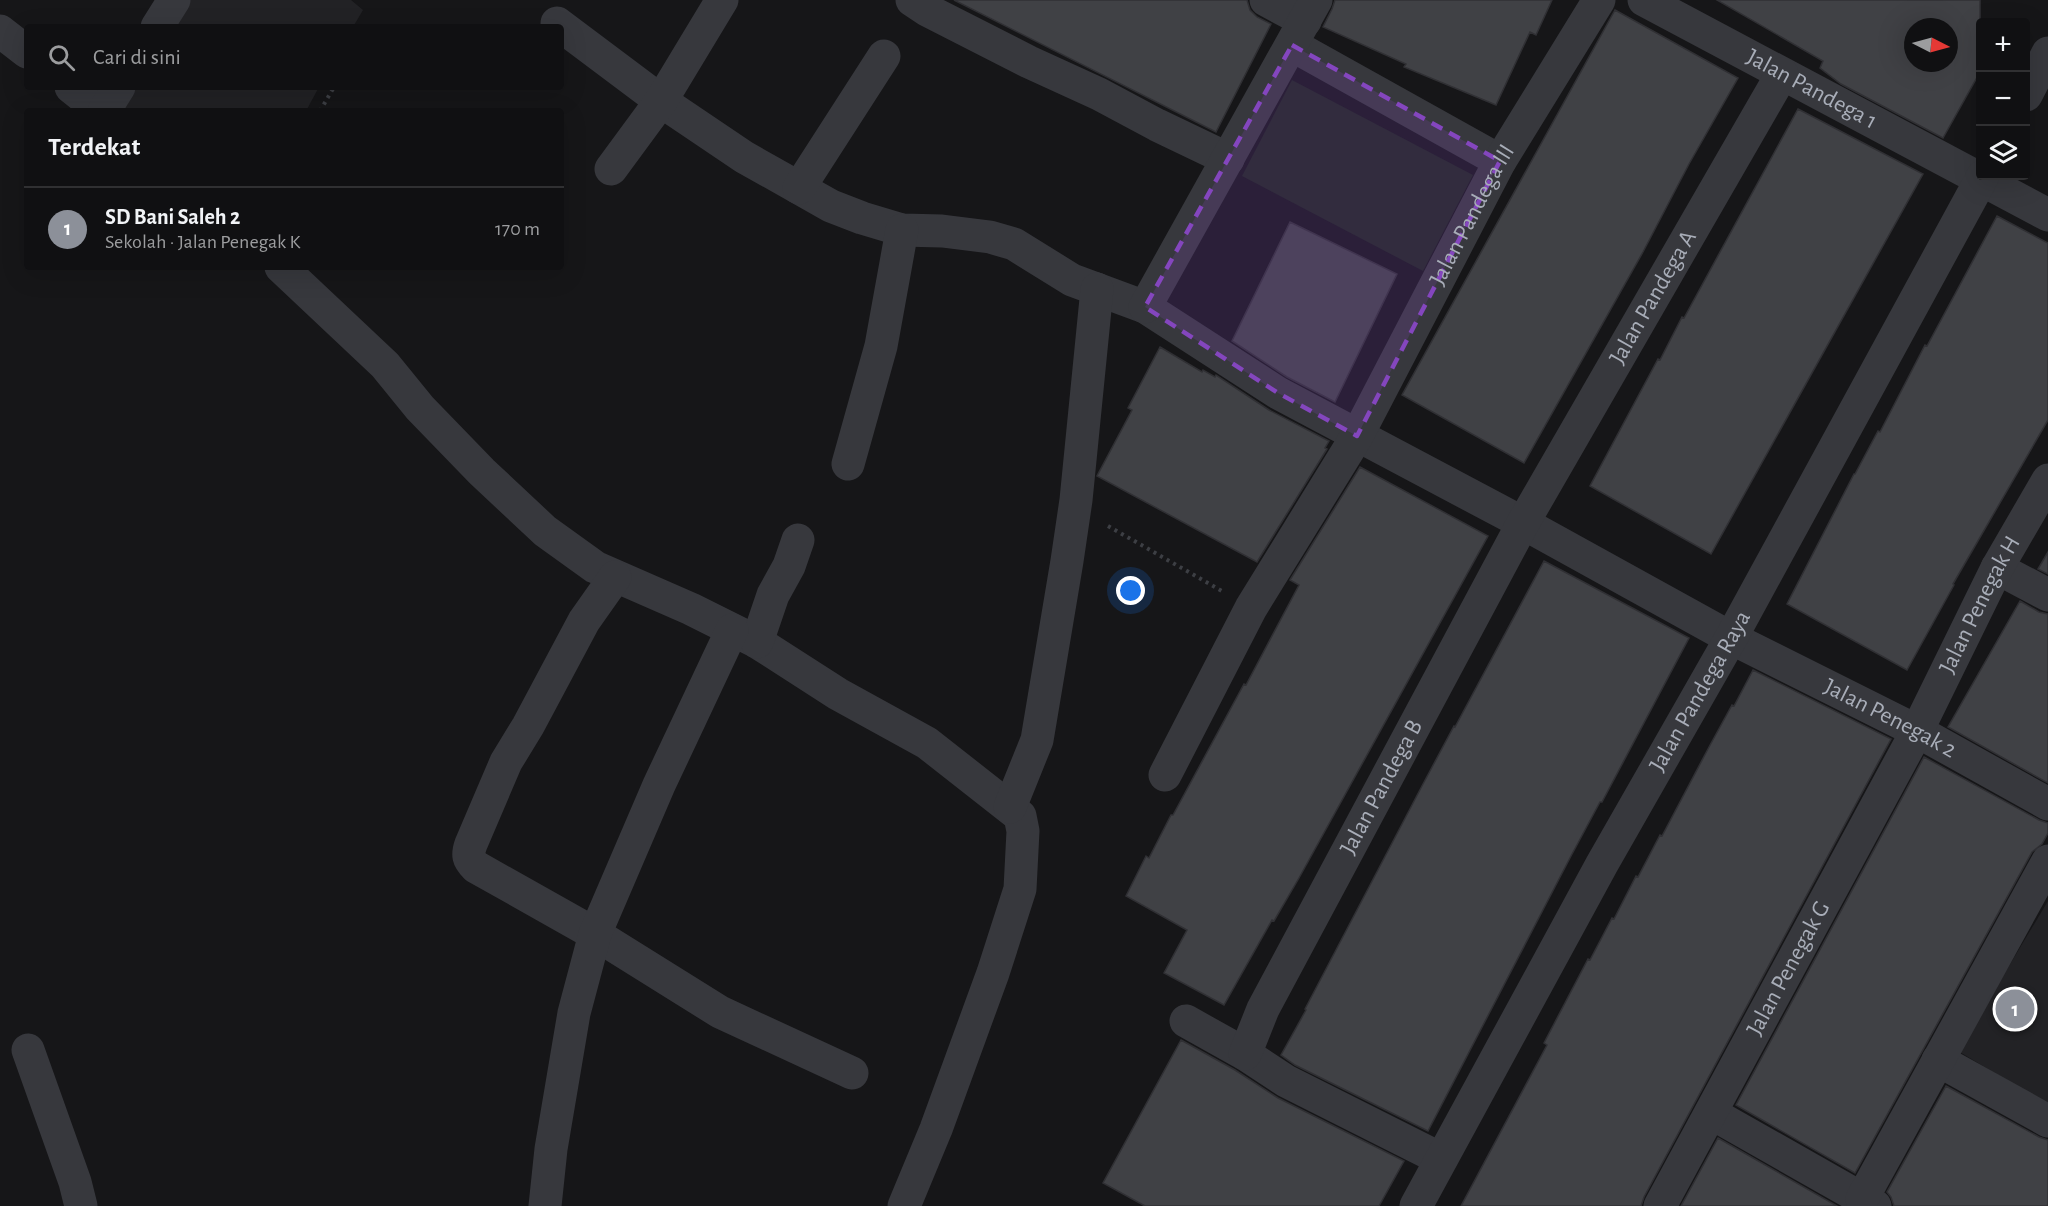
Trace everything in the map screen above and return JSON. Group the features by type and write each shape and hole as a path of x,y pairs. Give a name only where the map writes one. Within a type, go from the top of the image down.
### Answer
{"street":[{"path":"159,24 174,0"},
{"path":"611,169 661,101 722,0"},
{"path":"912,0 927,10 1029,62 1100,94 1157,125 1228,159"},
{"path":"1266,0 1304,22 1500,161"},
{"name":"Jalan Pandega III","path":"1165,775 1251,608 1357,436 1500,161 1599,0"},
{"name":"Jalan Pandega 1","path":"1644,0 1976,175"},
{"path":"1145,308 1304,22"},
{"name":"Jalan Penegak 2","path":"564,28 661,101 744,157 831,206 902,230 961,233 990,237 1014,244 1072,280 1145,308 1278,393 1523,523 1731,638 1917,731 2048,804"},
{"path":"0,31 24,50"},
{"path":"2030,87 2048,53"},
{"path":"799,188 884,56"},
{"name":"Jalan Pandega A","path":"1523,523 1782,74"},
{"path":"75,90 99,108"},
{"path":"105,108 117,90"},
{"name":"Jalan Pandega Raya","path":"1416,1206 1602,864 1731,638 1981,180"},
{"name":"Jalan Pandega 1","path":"1986,180 2048,215"},
{"path":"848,464 881,346 902,230"},
{"path":"284,270 385,365 420,408 545,531 595,567 691,609 744,636 838,694 927,743 1014,799 1023,831 1020,889 993,974 936,1129 904,1206"},
{"path":"1014,799 1036,740 1074,507 1097,289"},
{"name":"Jalan Penegak H","path":"1917,731 1997,568 2048,480"},
{"name":"Jalan Pandega B","path":"1245,1054 1269,998 1523,523"},
{"path":"545,1206 551,1149 574,1013 595,934 659,785 744,636 773,595 789,566 798,540"},
{"path":"1997,568 2048,595"},
{"path":"615,577 584,621 528,726 506,762 468,853 469,860 476,867 595,934 720,1012 852,1073"},
{"path":"1014,799 1024,795 1038,782 1046,757 1063,677 1076,583"},
{"name":"Jalan Penegak G","path":"1660,1206 1917,731"},
{"path":"1711,1113 1869,1202 1938,1060 2048,861"},
{"path":"1186,1020 1286,1081 1441,1159"},
{"path":"28,1050 75,1182 81,1206"},
{"path":"1938,1060 2048,1121"}],"path":[{"path":"322,108 332,90"},
{"path":"1074,507 1251,608"}],"highlighted area":[{"path":"1292,45 1500,161 1357,436 1278,393 1145,307"}],"shaded area":[{"path":"186,0 351,0 363,10 355,24 171,24"},
{"path":"1292,80 1473,175 1423,271 1242,176"},
{"path":"128,90 317,90 308,108 124,108 119,104"},
{"path":"2048,901 2048,1105 1958,1051"}],"building":[{"path":"954,0 1247,0 1250,10 1257,17 1271,24 1216,132"},
{"path":"1335,0 1552,0 1536,35 1530,32 1496,105 1404,67 1406,64 1323,27"},
{"path":"1717,0 1980,0 1980,18 1976,18 1976,79 1943,138 1841,84 1820,68 1823,61"},
{"path":"1615,10 1738,78 1524,463 1402,395"},
{"path":"1798,109 1923,174 1711,554 1590,486 1658,359 1660,360 1682,317 1684,318"},
{"path":"1997,216 2048,243 2048,420 1953,584 1907,670 1787,604 1854,474 1878,431 1880,432 1925,345 1927,346"},
{"path":"1290,222 1397,274 1335,402 1287,377 1232,341"},
{"path":"1160,347 1202,372 1203,370 1215,377 1216,375 1269,410 1329,441 1325,448 1327,449 1257,562 1097,476 1132,410 1128,408"},
{"path":"1360,467 1488,536 1299,878 1274,921 1272,920 1224,1005 1164,973 1187,930 1126,896 1146,856 1149,858 1244,684 1246,685 1299,585 1290,580"},
{"path":"2048,552 2048,574 2038,569"},
{"path":"1544,561 1689,638 1571,856 1428,1131 1295,1065 1281,1055 1423,784"},
{"path":"2020,601 2039,612 2048,614 2048,783 1948,727"},
{"path":"1753,670 1891,739 1641,1206 1461,1206 1547,1045 1544,1043 1588,959 1590,960 1612,918 1614,919 1660,835 1662,836"},
{"path":"1924,757 2048,823 2048,833 2042,844 2032,852 1855,1173 1736,1105"},
{"path":"1181,1040 1235,1070 1278,1098 1404,1161 1379,1206 1145,1206 1103,1183"},
{"path":"1946,1086 2048,1140 2048,1206 1894,1206 1887,1192"},
{"path":"1718,1138 1837,1206 1681,1206"}],"place":[{"name":"SD Bani Saleh 2","path":"2015,1009"}]}
